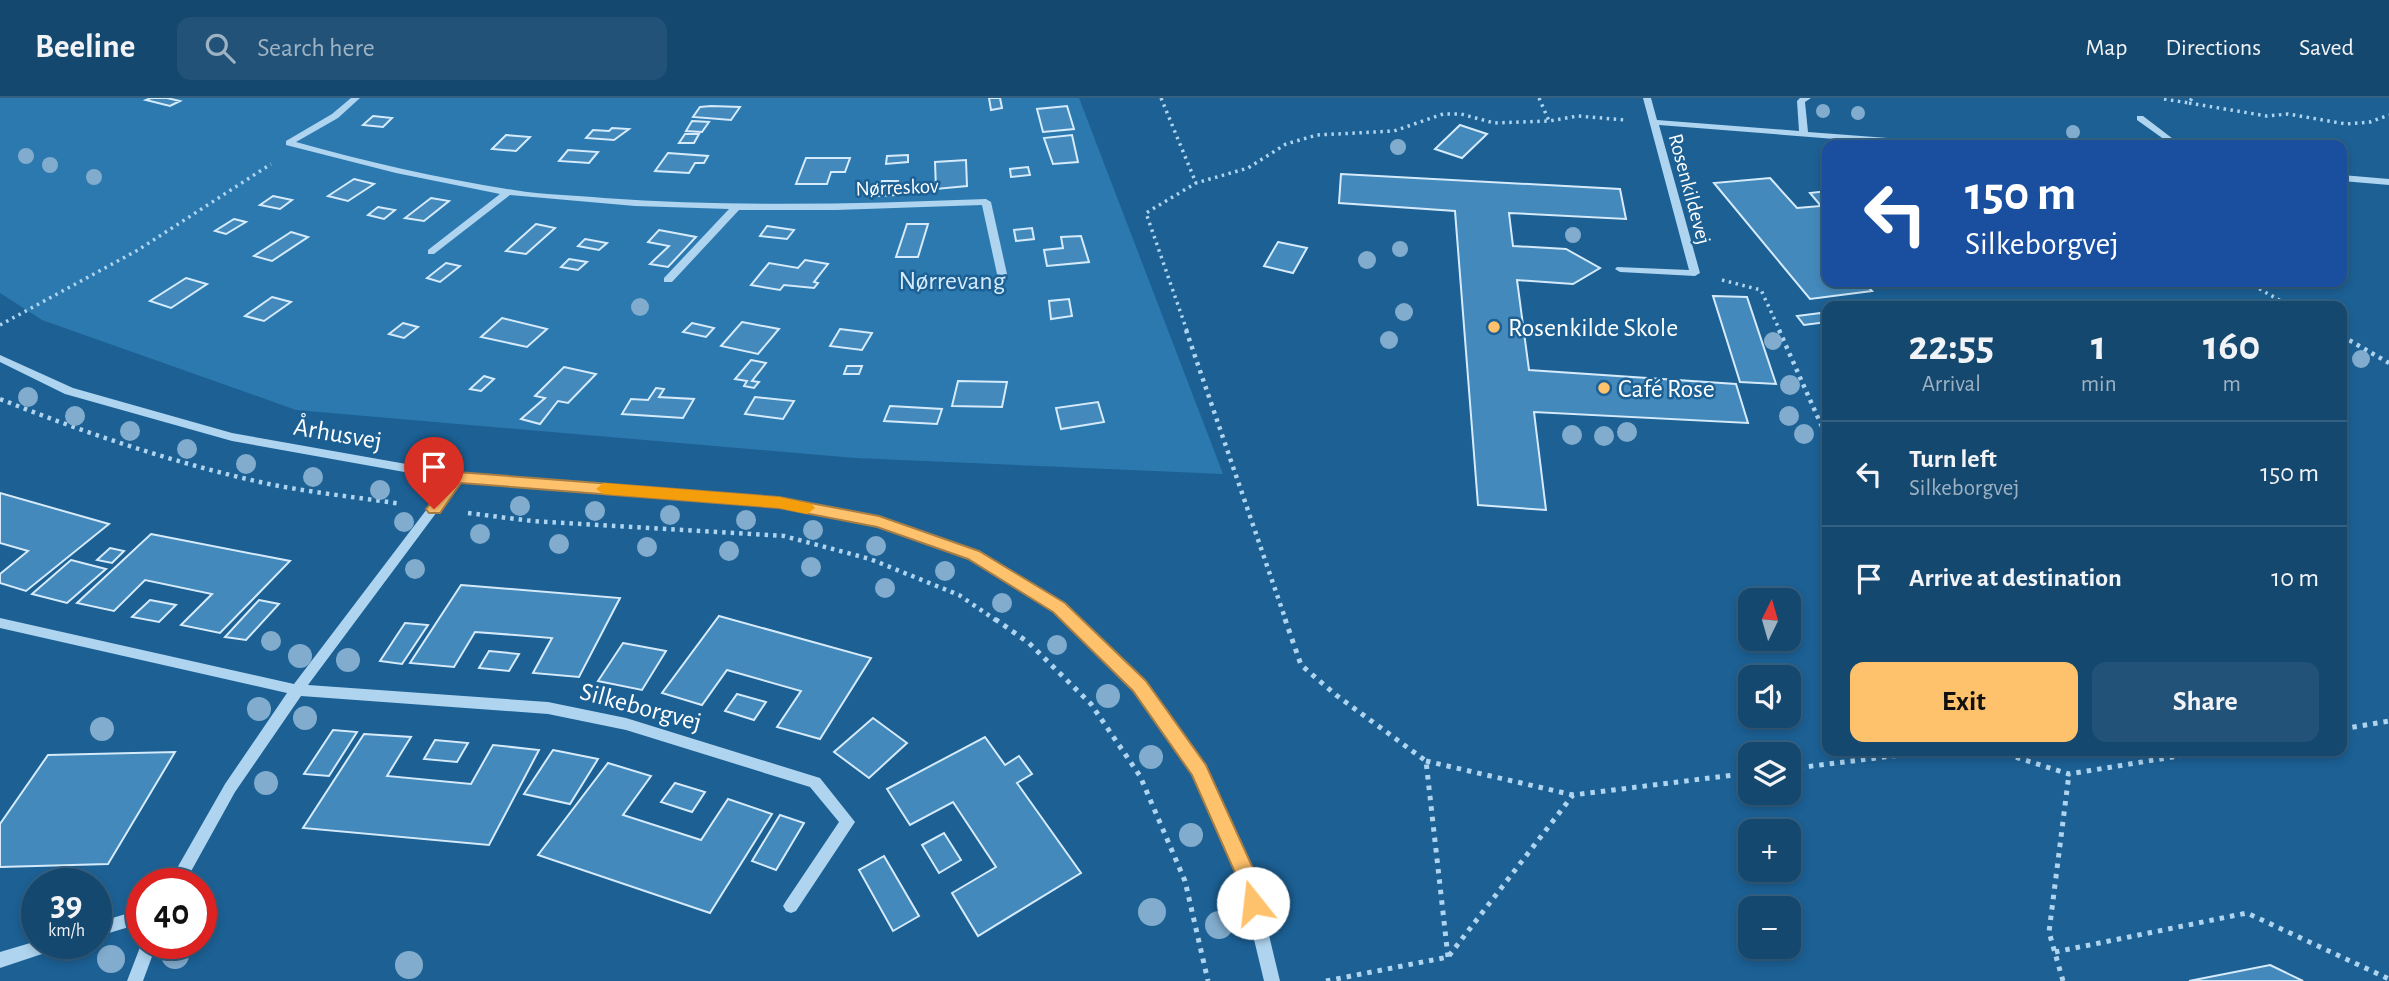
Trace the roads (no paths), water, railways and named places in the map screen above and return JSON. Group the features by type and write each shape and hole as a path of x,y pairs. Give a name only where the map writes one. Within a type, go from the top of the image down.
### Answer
{"street":[{"path":"293,144 335,116 356,98"},
{"name":"Rosenkildevej","path":"1620,269 1695,274 1647,98"},
{"path":"1804,134 1801,102 1807,98"},
{"path":"2140,118 2170,140"},
{"name":"Rosenkildevej","path":"1654,122 1879,140"},
{"name":"Nørreskov","path":"293,144 418,176 508,192 735,209 857,208 986,202 1002,274"},
{"path":"2347,178 2389,182"},
{"path":"431,252 508,192"},
{"path":"668,280 735,209"},
{"name":"Århusvej","path":"0,358 69,391 232,437 457,477 779,503 879,522 973,555 1059,607 1139,686 1199,771 1247,877 1272,981"},
{"path":"185,868 229,788 298,690 457,477"},
{"name":"Silkeborgvej","path":"0,623 298,690 548,708 626,724 815,782 848,822 791,906"},
{"path":"0,960 21,953"},
{"path":"135,981 143,959"}],"place":[{"name":"Rosenkilde Skole","path":"1494,327"},
{"name":"Café Rose","path":"1604,388"}],"park label":[{"name":"Nørrevang","path":"952,280"}]}
